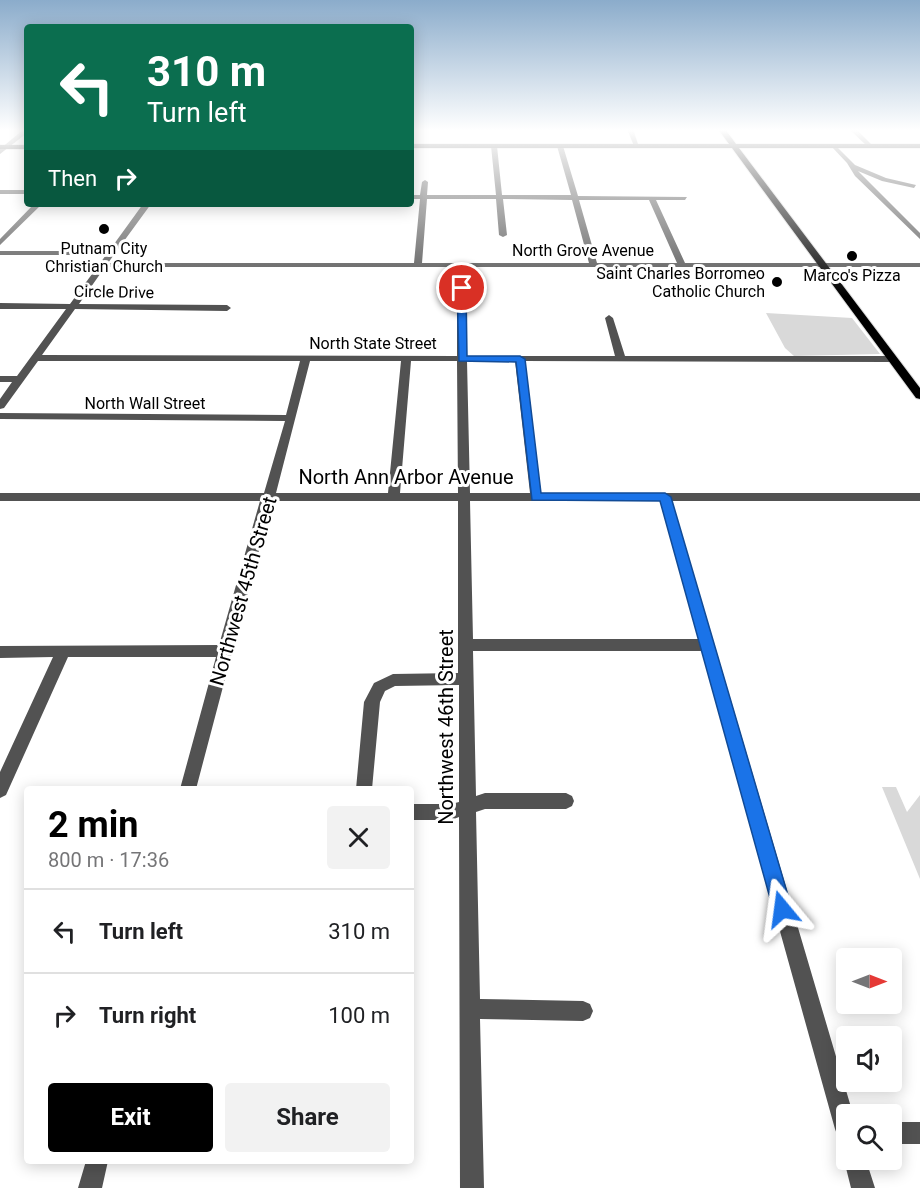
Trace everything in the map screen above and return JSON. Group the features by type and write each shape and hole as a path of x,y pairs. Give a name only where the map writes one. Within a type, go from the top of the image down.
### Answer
{"main road":[{"path":"762,184 920,396"}],"street":[{"path":"418,265 425,184"},
{"path":"499,184 503,234"},
{"path":"571,184 594,265"},
{"path":"868,186 917,186"},
{"path":"868,186 920,237"},
{"path":"0,192 24,192"},
{"path":"414,197 686,198"},
{"path":"652,198 682,265"},
{"path":"0,243 35,207"},
{"path":"0,406 145,207"},
{"path":"0,253 112,253"},
{"name":"North Grove Avenue","path":"102,265 920,265"},
{"name":"Northwest 46th Street","path":"461,265 472,1188"},
{"name":"Circle Drive","path":"0,306 227,308"},
{"path":"609,318 621,358"},
{"name":"North State Street","path":"34,358 892,358"},
{"name":"Northwest 45th Street","path":"189,786 263,507 273,488 306,358"},
{"path":"394,497 406,359"},
{"path":"520,359 536,497"},
{"path":"0,380 19,379"},
{"name":"North Wall Street","path":"0,416 291,418"},
{"name":"North Ann Arbor Avenue","path":"0,497 920,497"},
{"path":"665,497 839,1104"},
{"path":"466,645 706,645"},
{"path":"0,652 225,651"},
{"path":"0,790 63,652"},
{"path":"364,786 372,702 379,687 393,680 467,679"},
{"path":"414,812 451,812 485,801 566,801"},
{"path":"470,1009 583,1011"},
{"path":"902,1133 920,1133"},
{"path":"90,1188 96,1164"},
{"path":"858,1170 863,1188"}],"shaded area":[{"path":"766,313 852,318 880,354 794,356 785,348"},
{"path":"882,787 896,787 907,812 920,795 920,879"}],"place":[{"name":"Putnam City Christian Church","path":"104,229"},
{"name":"Marco's Pizza","path":"852,256"},
{"name":"Saint Charles Borromeo Catholic Church","path":"777,282"}],"route":[{"path":"462,288 463,359 520,359 536,497 665,497 782,909"}]}
